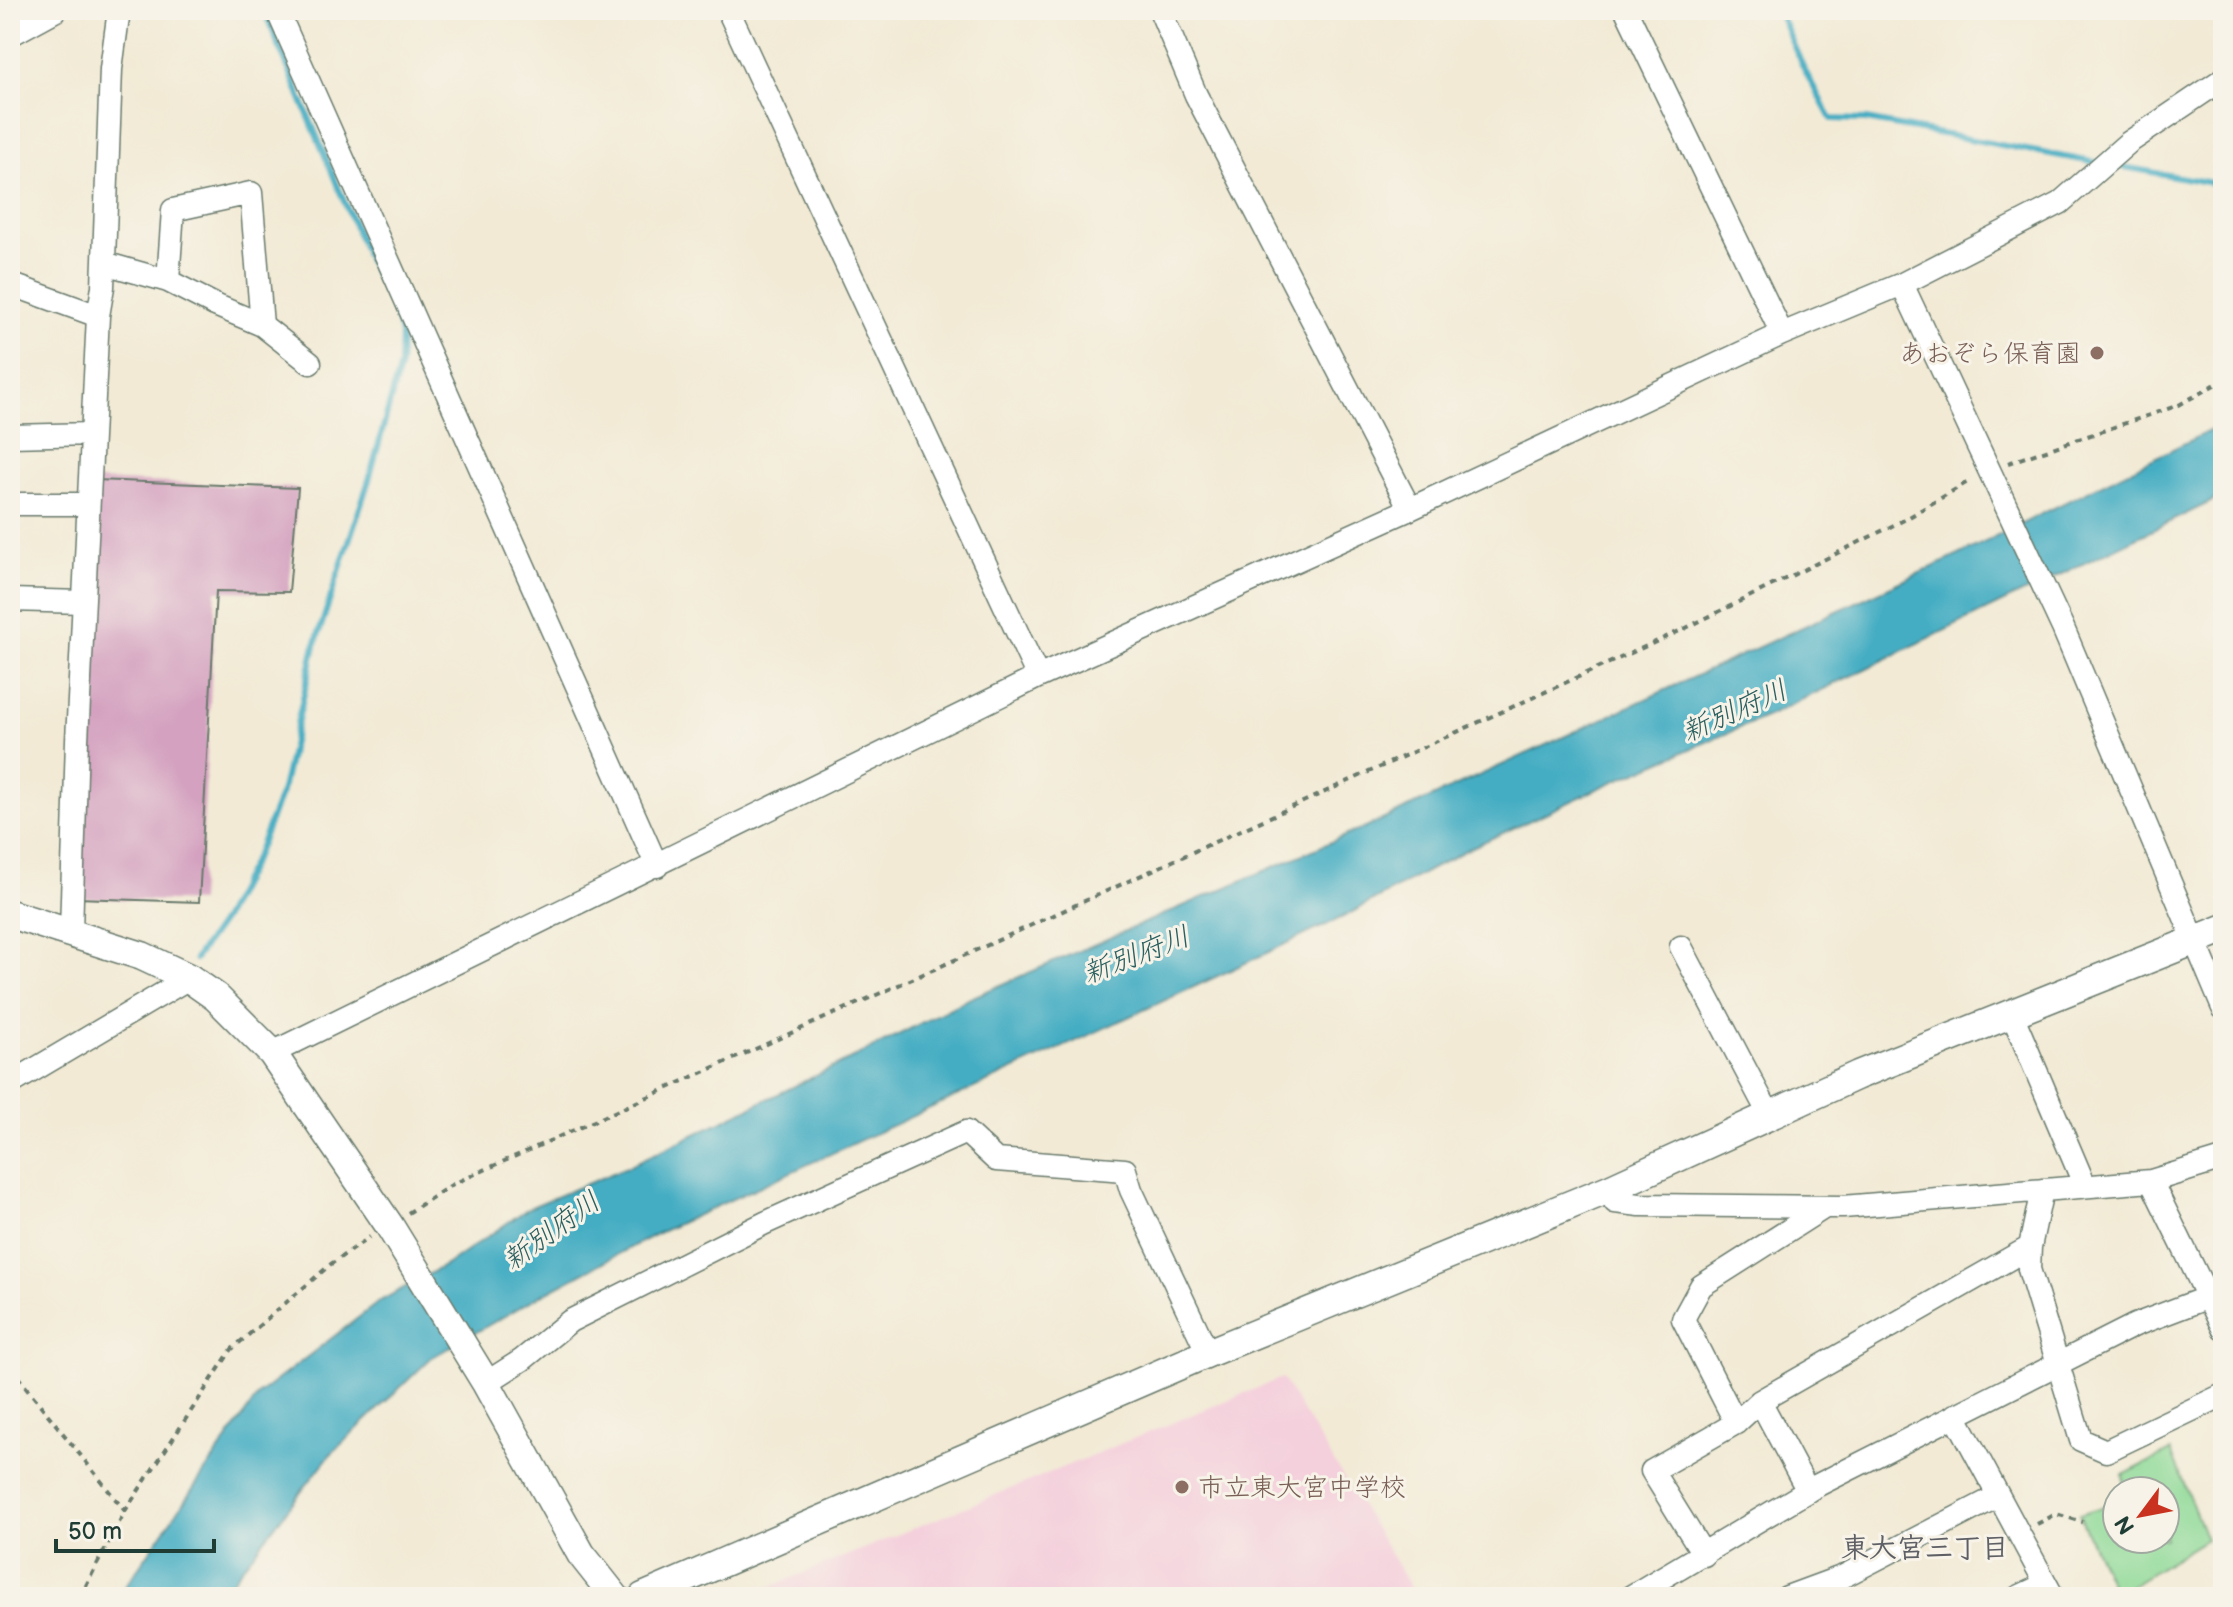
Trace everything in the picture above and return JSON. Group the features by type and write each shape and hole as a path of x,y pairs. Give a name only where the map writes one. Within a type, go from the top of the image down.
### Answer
{"street":[{"path":"10,35 56,10"},
{"path":"71,931 88,504 98,316 104,263 111,69 119,10"},
{"path":"277,10 657,866"},
{"path":"728,10 1038,677"},
{"path":"1160,10 1196,95 1410,509"},
{"path":"1626,10 1782,334"},
{"path":"272,1053 1038,677 1410,509 1782,334 1902,284 2060,203 2128,143 2223,79"},
{"path":"168,281 173,210 251,193 262,325"},
{"path":"104,263 168,281 262,325 310,363"},
{"path":"10,284 98,316"},
{"path":"1902,284 2063,628 2223,1008"},
{"path":"10,436 92,434"},
{"path":"10,504 88,504"},
{"path":"10,600 83,602"},
{"path":"10,914 142,956 189,978 216,997 272,1053 389,1225 482,1378 581,1554 615,1597"},
{"path":"643,1597 1208,1353 1609,1189 1858,1075 2223,929"},
{"path":"1681,947 1770,1116"},
{"path":"10,1084 189,978"},
{"path":"2012,1014 2085,1186"},
{"path":"482,1378 522,1360 570,1321 765,1223 966,1132 996,1160 1125,1170 1131,1190 1208,1353"},
{"path":"1609,1189 1615,1202 1640,1205 1825,1207 2151,1181 2223,1159"},
{"path":"2151,1181 2223,1328"},
{"path":"2042,1190 2030,1247 2029,1269 2081,1440 2106,1451 2223,1395"},
{"path":"1736,1423 1683,1319 1701,1286 1825,1207"},
{"path":"1704,1555 1652,1471 1736,1423 1760,1401 2030,1247"},
{"path":"1630,1597 1808,1491 2135,1325 2206,1298"},
{"path":"1760,1401 1808,1491"},
{"path":"1955,1415 2049,1591 2018,1597"},
{"path":"1787,1597 1844,1576 1998,1496"}],"path":[{"path":"80,1597 125,1511 232,1349 331,1264 453,1184 963,957 1684,629 1992,477 2179,405 2223,380"},
{"path":"10,1367 125,1511"},
{"path":"2018,1533 2056,1514 2083,1522"}],"shaded area":[{"name":"市立東大宮中学校","path":"1282,1378 1417,1597 745,1597"}],"green space":[{"path":"2171,1451 2181,1475 2123,1475"},
{"path":"2181,1476 2206,1539 2181,1554"},
{"path":"2101,1507 2101,1555 2180,1555 2115,1595 2079,1514"}],"water":[{"name":"新別府川","path":"2223,424 2223,496 1772,714 1610,783 1464,851 1345,916 1222,974 654,1235 431,1358 330,1455 219,1597 118,1597 259,1394 380,1301 451,1262 529,1208 625,1168 966,1000 1389,817 1959,555"}],"building":[{"path":"96,480 298,488 289,592 216,591 199,902 76,898"}],"waterway":[{"path":"10,21 30,10"},
{"path":"195,959 223,919 257,854 282,790 315,645 369,480 400,365 401,334 395,312 370,263 264,10"},
{"path":"1778,10 1804,69 1831,119 1866,120 2098,163"},
{"path":"2113,165 2223,185"}],"place":[{"name":"あおぞら保育園","path":"2097,353"},
{"name":"市立東大宮中学校","path":"1182,1487"}],"district":[{"name":"東大宮三丁目","path":"1925,1547"}]}
